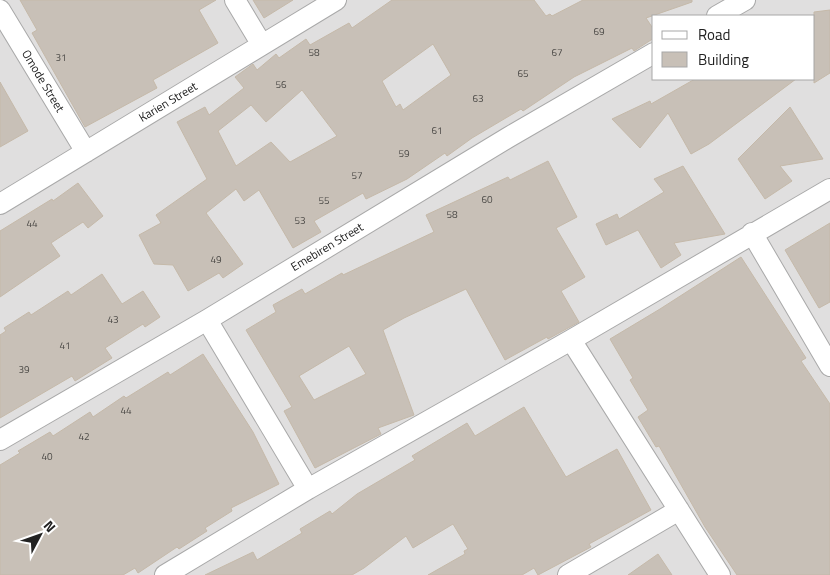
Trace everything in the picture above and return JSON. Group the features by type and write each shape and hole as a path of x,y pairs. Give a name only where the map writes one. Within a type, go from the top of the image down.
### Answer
{"street":[{"path":"236,0 262,45"},
{"name":"Karien Street","path":"0,204 336,0"},
{"path":"719,15 745,0"},
{"name":"Omode Street","path":"0,10 86,152"},
{"name":"Emebiren Street","path":"0,440 207,320 509,137 652,54"},
{"path":"165,575 308,489 571,340 830,189"},
{"path":"752,233 830,366"},
{"path":"207,320 308,489"},
{"path":"571,340 720,575"},
{"path":"568,575 679,510"}],"shaded area":[{"path":"0,0 830,0 830,575 0,575"}],"building":[{"path":"20,0 216,0 199,10 218,43 153,80 157,88 85,127 32,33 37,30"},
{"path":"253,0 293,0 264,18"},
{"path":"392,0 534,0 546,16 550,14 552,16 583,0 692,0 692,2 646,18 652,27 652,39 634,51 632,48 574,77 523,111 521,109 472,138 447,156 445,153 407,179 366,199 363,193 314,221 321,232 293,248 259,190 244,201 236,189 206,213 243,264 223,278 219,273 188,291 173,265 154,264 139,235 161,223 156,215 207,179 177,122 205,107 209,115 244,88 235,77 253,64 257,70 276,54 279,58 306,39 310,45 349,23 352,28","holes":["433,44 451,75 403,110 400,104 396,107 382,81","302,90 337,136 290,162 271,142 236,166 218,131 251,105 266,122"]},
{"path":"830,10 830,73 814,83 815,15 814,12"},
{"path":"693,80 795,80 709,144 691,154 668,113 640,148 612,119 650,101 651,104"},
{"path":"0,82 28,131 0,147"},
{"path":"790,107 823,159 780,166 792,181 765,199 738,159"},
{"path":"548,161 577,217 556,228 585,277 561,291 579,322 505,360 466,289 404,318 383,330 414,415 378,428 381,434 315,468 284,411 292,407 246,330 276,312 273,305 302,289 305,294 342,273 343,275 434,232 426,215 508,177 510,180","holes":["349,346 366,374 314,400 299,376"]},
{"path":"683,166 725,234 674,243 681,255 661,268 638,230 606,245 596,224 617,214 619,219 664,192 654,179"},
{"path":"78,183 103,216 88,228 83,222 51,243 60,256 0,297 0,231 52,199 53,201"},
{"path":"830,223 830,302 819,308 785,250"},
{"path":"741,257 806,358 801,361 830,404 830,575 737,575 705,527 659,446 656,447 638,417 648,410 630,380 633,378 610,339"},
{"path":"102,274 122,304 143,291 160,317 145,327 143,324 105,348 112,358 75,381 72,376 0,418 0,335 6,331 4,328 29,312 31,315 68,291 71,295"},
{"path":"203,354 253,432 279,484 231,508 232,511 205,528 207,531 179,549 177,547 138,573 135,568 123,575 0,575 0,465 20,453 18,451 50,432 53,436 90,412 93,417 124,396 126,398 168,372 170,375"},
{"path":"524,407 566,477 617,449 651,510 589,544 591,547 538,575 534,568 522,575 428,575 465,554 464,551 468,549 453,524 413,548 406,536 352,575 205,575 253,552 257,560 302,533 300,529 330,511 332,514 357,494 415,460 412,456 467,423 475,436"},
{"path":"658,554 672,575 628,575"}]}
